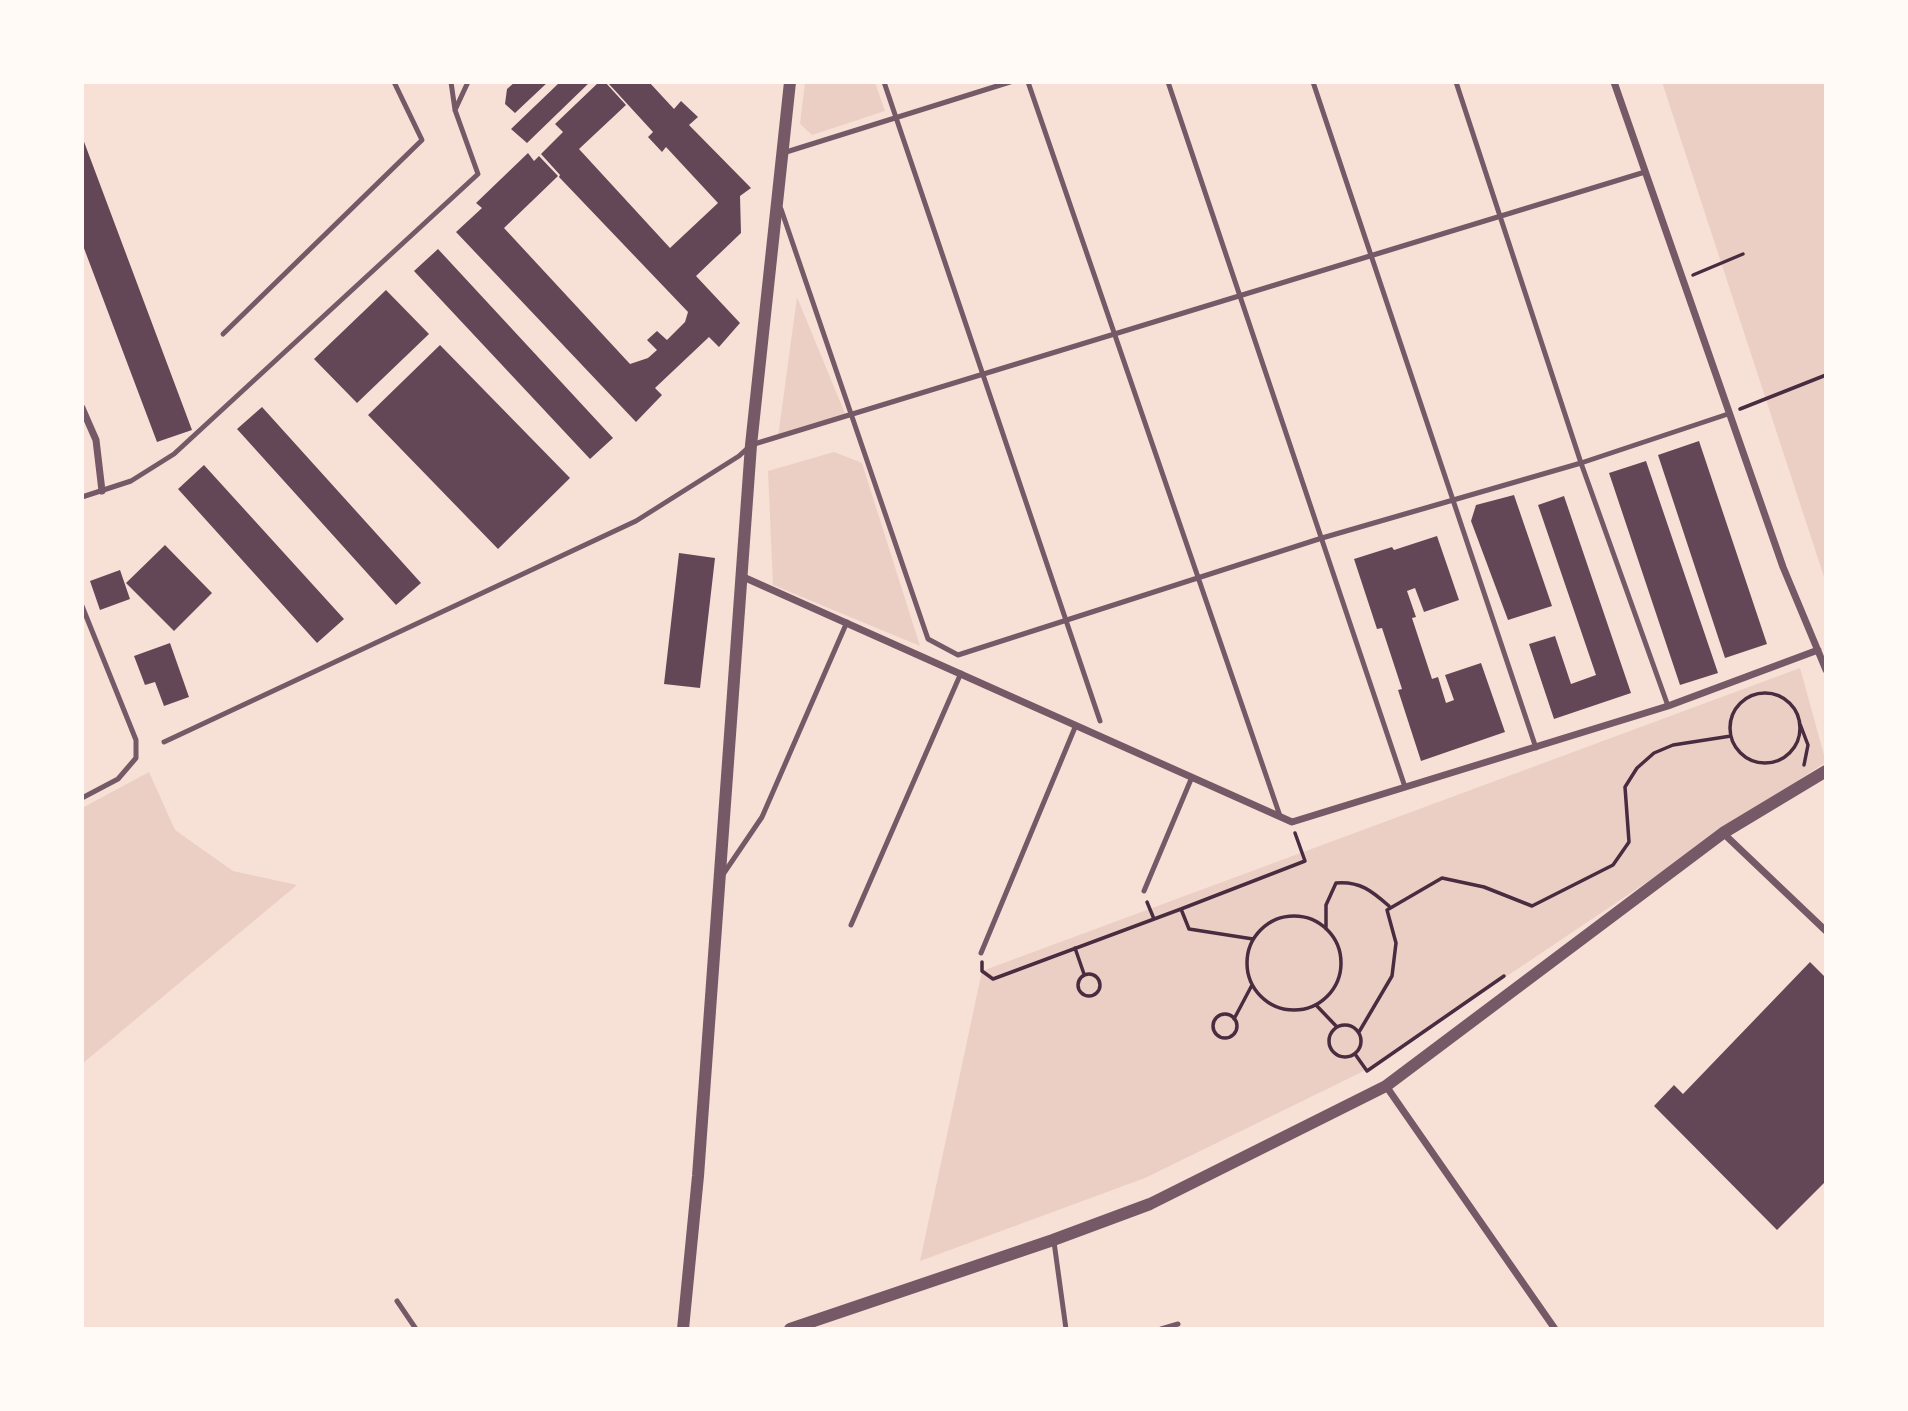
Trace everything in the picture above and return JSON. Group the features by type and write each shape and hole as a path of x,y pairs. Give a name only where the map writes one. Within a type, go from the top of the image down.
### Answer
{"street":[{"path":"684,1329 698,1176 751,445 790,82"},
{"path":"1614,82 1783,567 1826,670"},
{"path":"82,408 96,440 102,491"},
{"path":"741,576 1292,822 1668,706 1818,650"},
{"path":"790,1329 1054,1240 1150,1204 1386,1086 1723,833 1826,771"},
{"path":"1723,833 1826,932"},
{"path":"1386,1086 1555,1329"}],"lane":[{"path":"223,334 422,140 394,82"},
{"path":"82,497 131,481 174,454 478,174 455,110 451,82"},
{"path":"455,110 468,82"},
{"path":"884,82 1100,721"},
{"path":"781,153 1010,82"},
{"path":"1028,82 1279,816"},
{"path":"1168,82 1405,787"},
{"path":"1313,82 1536,748"},
{"path":"1457,82 1581,463 1668,706"},
{"path":"164,742 636,521 739,456 751,445 1645,172"},
{"path":"777,198 928,639 958,655 1322,538 1581,463 1728,414"},
{"path":"82,606 136,740 136,758 118,779 82,798"},
{"path":"719,881 762,817 847,622"},
{"path":"851,925 961,673"},
{"path":"981,953 1076,725"},
{"path":"1144,891 1192,777"},
{"path":"1054,1240 1066,1329"},
{"path":"397,1301 416,1329"},
{"path":"1161,1329 1178,1324"}],"path":[{"path":"1683,279 1744,254"},
{"path":"1728,414 1826,375"},
{"path":"1759,694 1782,697 1797,714 1800,725 1799,736 1787,755 1765,763 1743,755 1735,747 1731,736 1730,725 1739,704 1748,697 1759,694"},
{"path":"1359,1031 1392,976 1396,943 1387,910 1442,878 1484,887 1532,906 1544,901 1613,865 1629,842 1625,787 1637,768 1654,753 1673,745 1731,736"},
{"path":"981,953 982,971 993,979 1305,861 1292,822"},
{"path":"1326,929 1326,905 1336,883 1352,882 1371,890 1389,906"},
{"path":"1144,891 1153,919"},
{"path":"1181,909 1189,929 1253,939"},
{"path":"1287,916 1314,921 1326,929 1335,941 1340,955 1336,984 1316,1005 1301,1009 1273,1005 1252,985 1247,970 1253,939 1268,924 1287,916"},
{"path":"1075,948 1084,974"},
{"path":"1084,974 1092,974 1099,981 1098,992 1092,996 1081,993 1077,986 1084,974"},
{"path":"1213,1023 1217,1034 1227,1037 1236,1030 1234,1018 1252,985"},
{"path":"1316,1005 1337,1027"},
{"path":"1213,1023 1217,1017 1224,1014 1234,1018"},
{"path":"1207,1022 1213,1023"},
{"path":"1348,1025 1360,1035 1359,1050 1351,1057 1340,1057 1331,1051 1329,1034 1337,1027 1348,1025"}],"shaded area":[{"path":"805,82 875,82 885,111 812,135 800,124"},
{"path":"1662,82 1826,82 1826,583"},
{"path":"797,297 846,416 778,437"},
{"path":"834,452 862,463 920,646 773,585 768,471"},
{"path":"1800,668 1826,762 1370,1068 1145,1178 920,1261 982,971"},
{"path":"149,772 175,830 233,871 297,885 82,1064 82,808"}],"building":[{"path":"515,82 548,82 515,113 505,104 507,89"},
{"path":"560,82 590,82 527,143 511,129"},
{"path":"599,82 605,82 626,105 579,149 670,248 718,203 666,147 662,152 648,137 653,132 609,84 611,82 649,82 674,109 681,101 698,117 689,125 751,188 740,196 741,233 696,276 740,323 719,347 709,337 655,388 662,395 636,422 456,232 482,208 476,203 528,153 534,161 539,156 558,176 504,228 630,364 648,358 657,350 647,340 657,331 667,340 685,322 688,312 559,177 541,154 563,132 555,124"},
{"path":"83,139 192,430 157,442 82,243"},
{"path":"438,249 613,438 590,459 414,271"},
{"path":"386,290 429,334 357,403 314,359"},
{"path":"440,345 570,478 498,549 368,415"},
{"path":"262,407 421,583 396,605 237,429"},
{"path":"1699,441 1767,644 1725,658 1658,455"},
{"path":"1646,461 1718,673 1680,685 1609,473"},
{"path":"204,465 344,619 317,643 178,489"},
{"path":"1514,495 1552,606 1508,620 1471,521 1476,505"},
{"path":"1564,496 1631,693 1554,719 1529,644 1555,636 1571,684 1596,675 1538,505"},
{"path":"1437,536 1459,600 1424,612 1415,588 1407,591 1416,617 1412,618 1432,679 1438,677 1446,703 1454,700 1445,675 1481,663 1505,732 1421,761 1382,628 1377,629 1354,559"},
{"path":"165,545 212,593 174,631 126,583"},
{"path":"679,553 715,558 700,688 664,684"},
{"path":"120,570 130,599 100,610 90,581"},
{"path":"170,643 189,697 164,706 155,682 145,685 134,656"},
{"path":"1810,962 1826,978 1826,1181 1777,1230 1654,1106 1674,1085 1683,1094"}]}
